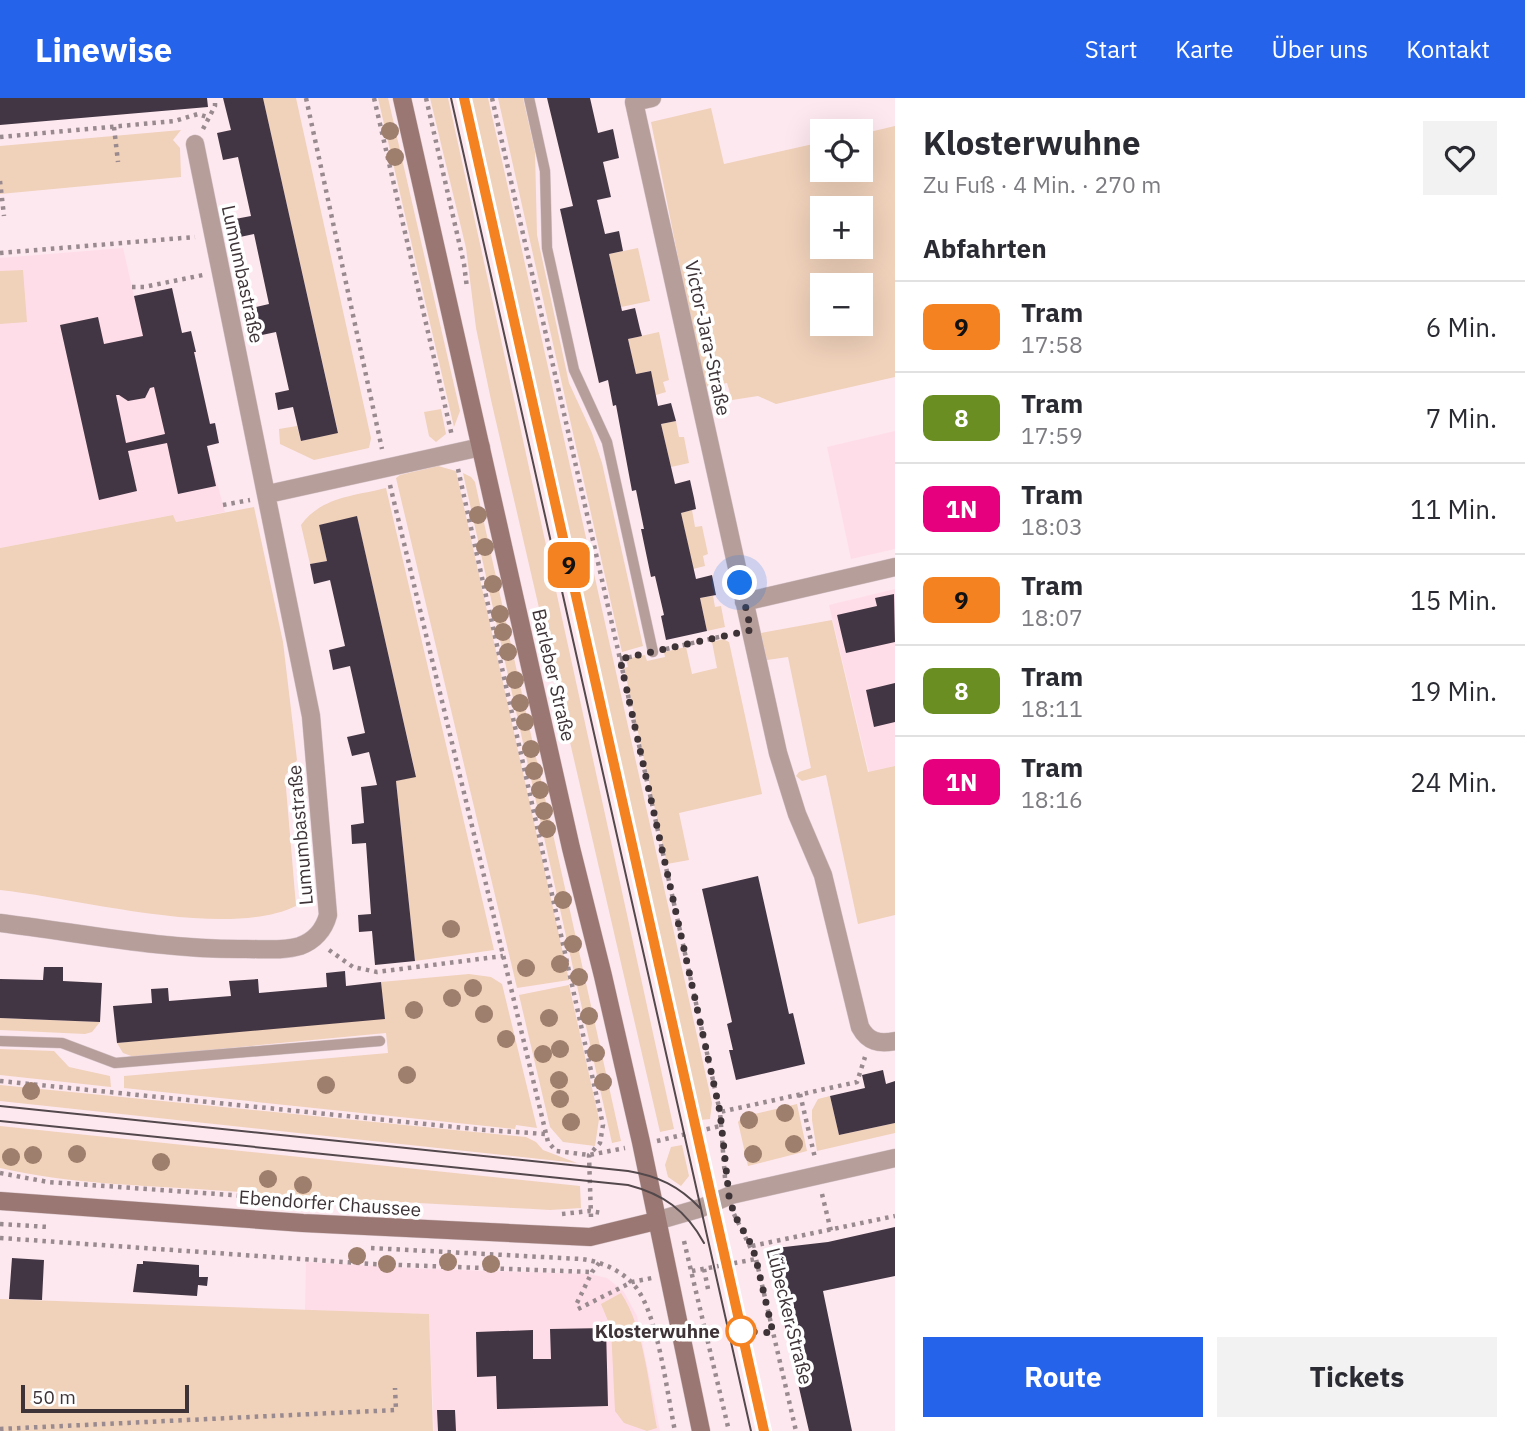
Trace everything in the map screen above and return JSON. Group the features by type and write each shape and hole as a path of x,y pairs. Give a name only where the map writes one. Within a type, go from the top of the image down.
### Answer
{"street":[{"name":"Barleber Straße","path":"402,98 568,834 603,976 656,1221"},
{"name":"Victor-Jara-Straße","path":"652,98 634,102 768,712 790,793 823,875 859,1023 871,1040"},
{"name":"Lumumbastraße","path":"195,145 311,716 328,906 326,920 315,937"},
{"path":"268,494 481,447"},
{"path":"744,602 895,567"},
{"path":"0,923 207,949 290,948 315,937"},
{"path":"871,1040 883,1043 895,1041"},
{"path":"701,1431 656,1221 701,1208 729,1196 895,1158"},
{"name":"Ebendorfer Chaussee","path":"0,1201 317,1224 590,1237 656,1221"}],"lane":[{"path":"529,98 545,171 547,248 574,370 607,442 653,652"},
{"path":"0,1041 62,1042 115,1063 380,1041"}],"path":[{"path":"195,145 210,118 215,98"},
{"path":"306,98 386,467 549,1145 554,1151 589,1155 622,1148"},
{"path":"374,98 451,433"},
{"path":"492,98 720,1112 857,1082 871,1040"},
{"path":"0,136 175,121 198,114 210,118"},
{"path":"114,127 118,162"},
{"path":"0,181 4,216"},
{"path":"0,253 214,236"},
{"path":"132,287 222,272"},
{"path":"459,471 603,1125 600,1143 589,1155 590,1211 552,1214"},
{"path":"620,659 751,630"},
{"path":"315,937 345,963 368,972 503,956"},
{"path":"0,1081 546,1134"},
{"name":"Lübecker Straße","path":"720,1112 729,1196 734,1214 752,1246 756,1259 796,1431"},
{"path":"657,1140 720,1126"},
{"name":"Ebendorfer Chaussee","path":"0,1173 48,1182 363,1204"},
{"path":"752,1246 895,1216"},
{"path":"0,1238 364,1263 592,1272"},
{"path":"692,1271 756,1259"},
{"path":"690,1261 729,1431"},
{"path":"513,1262 513,1269"},
{"path":"632,1282 577,1306 592,1272 600,1262 632,1282 643,1298 650,1316 675,1431"},
{"path":"704,1269 708,1289"},
{"path":"0,1429 396,1410 395,1388"}],"shaded area":[{"path":"263,98 296,98 371,438 369,448 314,460 280,444 279,429 297,426 301,441 338,432"},
{"path":"378,98 388,98 460,411 454,427"},
{"path":"430,98 448,98 674,1129 660,1132 491,400 476,328 466,248"},
{"path":"470,98 488,98 712,1103 710,1119 700,1120"},
{"path":"498,98 523,98 535,152 537,235 569,383 592,433 602,463 643,646 622,652"},
{"path":"711,108 724,164 810,145 810,182 873,182 873,131 895,126 895,377 776,404 758,396 732,400 727,383 704,387 651,122"},
{"path":"181,130 173,140 180,148 181,177 0,194 0,146"},
{"path":"123,248 134,296 172,288 182,333 191,331 210,423 215,423 219,443 207,446 225,512 175,522 173,515 0,548 0,258"},
{"path":"638,248 650,301 621,307 609,254"},
{"path":"23,270 27,322 0,324 0,271"},
{"path":"659,332 669,380 663,382 666,392 656,395 650,371 636,374 628,339"},
{"path":"441,409 446,434 436,442 429,436 424,412"},
{"path":"676,421 679,437 684,437 689,463 671,467 661,424"},
{"path":"895,431 895,549 851,559 827,447"},
{"path":"438,466 456,471 569,980 517,988 396,478"},
{"path":"463,473 475,482 621,1141 612,1143"},
{"path":"386,488 494,950 415,961 396,781 416,776 357,517 319,525 327,561 310,564 301,525 309,516 339,499"},
{"path":"254,507 283,642 297,760 285,776 296,906 266,915 231,919 192,918 0,890 0,548 173,515 176,522"},
{"path":"692,510 695,527 702,526 708,554 703,556 705,566 693,569 681,513"},
{"path":"895,589 895,766 869,772 829,605"},
{"path":"713,596 715,607 721,606 725,627 707,631 700,598"},
{"path":"832,620 868,772 895,766 895,915 858,924 826,775 802,781 796,776 799,772 811,768 788,657 767,660 761,633"},
{"path":"723,639 729,642 762,794 679,813 689,860 667,864 624,668 628,667 626,659 645,655 647,661 665,657 664,652 686,647 692,674 717,668 712,642"},
{"path":"469,974 491,977 502,984 537,1128 516,1125 515,1129 124,1088 124,1076 388,1053 386,1033 134,1057 123,1053 117,1043 384,1017 381,982"},
{"path":"569,985 599,1119 595,1146 563,1142 550,1127 519,995"},
{"path":"0,1018 100,1022 92,1032 85,1034 0,1030"},
{"path":"0,1049 54,1051 69,1067 110,1076 111,1087 0,1075"},
{"path":"0,1085 526,1137 536,1142 543,1150 577,1163 0,1101"},
{"path":"830,1096 839,1135 895,1123 895,1133 817,1151 812,1110 818,1099"},
{"path":"797,1104 807,1151 748,1166 738,1122 742,1117"},
{"path":"0,1126 580,1186 581,1208 550,1210 380,1201 79,1181 0,1168"},
{"path":"682,1145 689,1176 681,1186 668,1177 665,1165 671,1147"},
{"path":"306,1262 589,1274 607,1278 624,1292 637,1316 660,1431 434,1431 429,1314 305,1310"},
{"path":"621,1293 635,1323 648,1376 657,1428 647,1431 624,1423 615,1411 611,1328 601,1304"},
{"path":"0,1299 429,1314 433,1431 0,1431"}],"building":[{"path":"0,98 207,98 208,107 0,125"},
{"path":"223,98 263,98 338,433 301,441 293,407 278,410 275,393 289,390 276,332 262,335 256,307 269,304 254,234 240,237 235,219 251,216 238,157 223,160 217,133 231,130"},
{"path":"547,98 590,98 598,133 613,129 619,158 603,162 611,197 597,200 605,234 619,231 623,251 609,254 622,311 635,308 642,336 628,339 636,374 651,371 658,406 671,403 676,421 661,424 675,484 690,480 696,509 681,513 696,579 712,575 716,595 700,598 707,631 666,640 661,616 664,615 655,576 651,577 641,529 644,529 636,490 632,491 616,405 613,406 608,380 599,383 560,209 573,206"},
{"path":"172,288 182,333 191,331 210,424 215,423 219,443 207,446 216,486 178,494 167,443 128,451 137,491 99,500 60,325 98,317 104,344 143,336 134,296","holes":["154,387 165,434 126,443 116,395 128,401 145,398 150,388"]},
{"path":"357,516 416,777 396,781 415,961 375,965 372,931 359,932 358,915 371,914 366,843 352,844 351,825 364,823 361,787 377,785 369,752 352,756 347,737 365,733 350,666 333,670 329,650 345,646 330,580 314,584 310,564 327,561 319,525"},
{"path":"894,594 895,642 846,653 837,615 877,606 875,598"},
{"path":"895,683 895,722 874,727 866,690"},
{"path":"758,876 789,1014 793,1013 805,1064 736,1080 729,1050 733,1050 727,1024 732,1022 702,889"},
{"path":"44,967 63,967 63,981 102,983 100,1022 0,1018 0,979 43,980"},
{"path":"345,971 346,986 381,982 385,1019 117,1043 113,1006 152,1003 151,989 168,988 169,1001 231,996 229,981 258,979 259,993 327,987 326,973"},
{"path":"883,1070 886,1084 895,1081 895,1123 839,1135 830,1096 865,1088 862,1075"},
{"path":"895,1227 895,1276 823,1291 852,1431 809,1431 767,1249 828,1242"},
{"path":"12,1258 44,1260 42,1300 9,1299"},
{"path":"143,1261 199,1265 199,1277 208,1277 207,1286 198,1285 197,1296 133,1292 137,1264 143,1264"},
{"path":"606,1328 608,1406 497,1409 496,1376 477,1377 476,1332 533,1330 533,1359 551,1359 550,1329"},
{"path":"437,1410 455,1410 456,1431 438,1431"}],"tram line":[{"path":"451,98 751,1431"},
{"path":"464,98 764,1431"},
{"name":"9","path":"464,98 764,1431"},
{"path":"0,1106 628,1171 667,1183 700,1208"},
{"path":"0,1121 628,1185 652,1193 672,1205 689,1221 704,1243"}],"place":[{"name":"Klosterwuhne","path":"741,1331"}],"route":[{"path":"740,583 751,630 620,659 720,1112 729,1196 734,1214 752,1246 773,1333 741,1331"}]}
